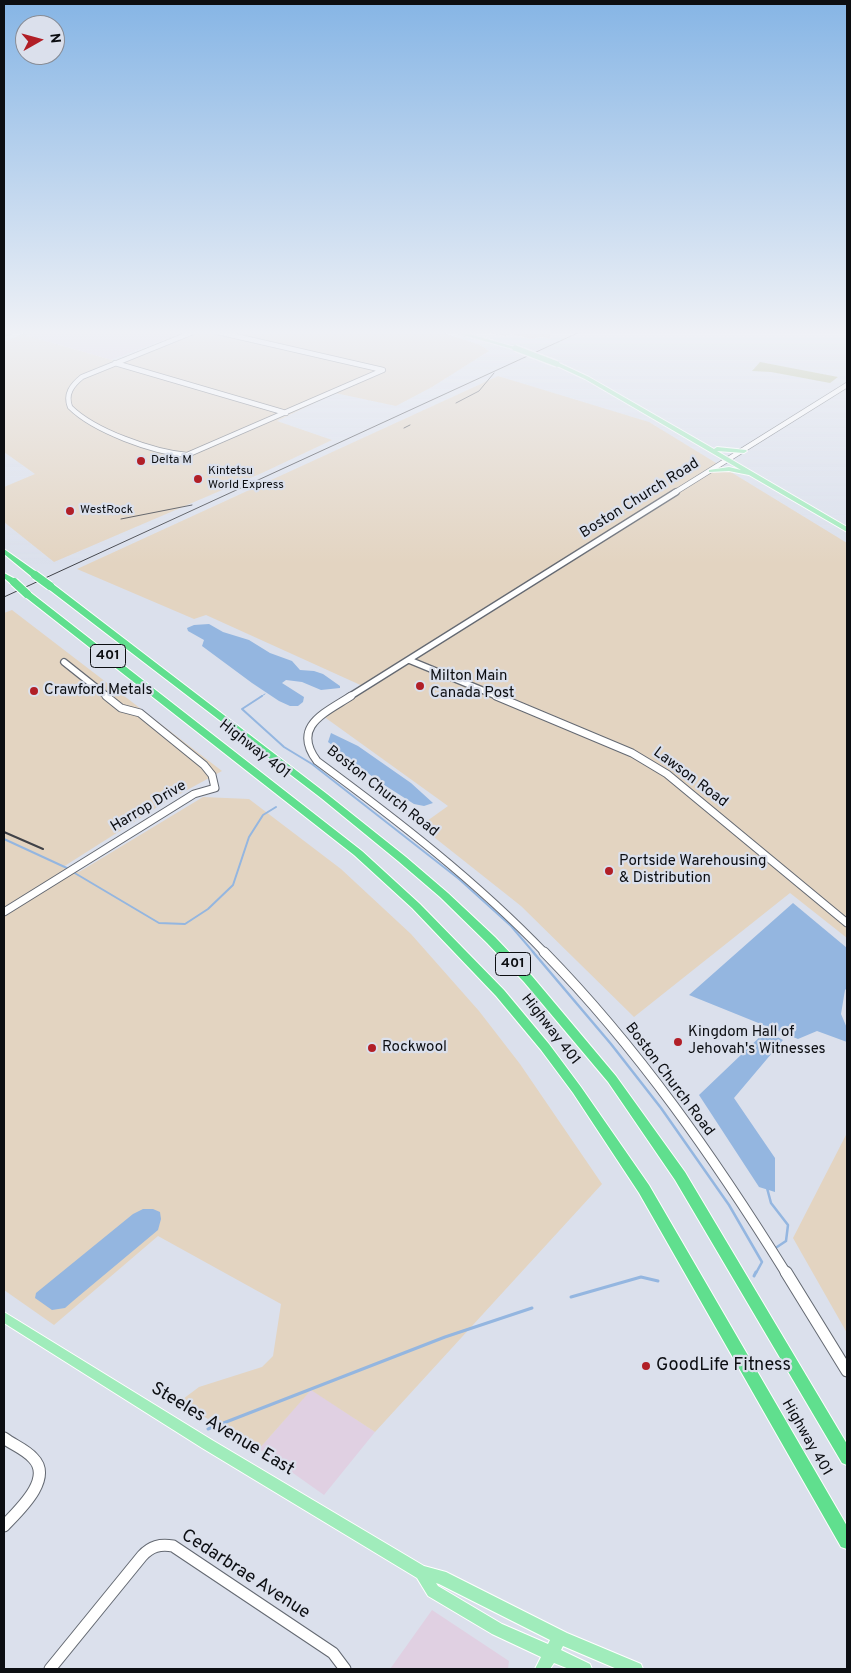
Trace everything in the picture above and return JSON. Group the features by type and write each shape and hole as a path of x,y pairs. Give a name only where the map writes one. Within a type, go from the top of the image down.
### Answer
{"highway":[{"name":"Highway 401","path":"4,551 324,796 402,859 471,921 528,979 612,1079 680,1176 847,1458"},
{"name":"Highway 401","path":"4,575 358,853 429,919 500,992 577,1090 644,1189 847,1541"}],"main road":[{"path":"640,408 730,459 847,530"},
{"path":"707,446 724,451 744,451"},
{"path":"711,471 735,470 758,476"},
{"name":"Steeles Avenue East","path":"4,1317 207,1444 422,1573 441,1577 560,1638 636,1669"},
{"name":"Steeles Avenue East","path":"422,1573 433,1591 497,1630 585,1669"},
{"path":"542,1669 560,1638"}],"street":[{"path":"70,408 76,414 108,431 180,456 190,455 298,408"},
{"path":"270,408 287,413"},
{"name":"Boston Church Road","path":"811,408 318,717 307,732 307,746 317,761 400,823 470,880 524,931 614,1030 677,1110 730,1187 847,1371"},
{"name":"Lawson Road","path":"409,660 646,760 684,787 847,923"},
{"name":"Harrop Drive","path":"4,912 194,794 215,788 212,775 204,765 140,713 121,708 64,662"},
{"path":"4,1438 36,1460 41,1473 36,1488 4,1526"},
{"name":"Cedarbrae Avenue","path":"50,1669 142,1556 154,1546 163,1544 173,1546 333,1653 345,1669"}],"shaded area":[{"path":"4,408 304,408 277,421 332,440 262,473 54,562 4,522 4,487 35,474 4,452"},
{"path":"428,408 603,408 649,422 847,543 847,938 790,893 634,1017 521,906 420,826 448,806 323,716 367,688 206,615 194,619 77,569"},
{"name":"Rockwool","path":"12,610 222,771 167,801 63,867 79,872 203,797 249,799 341,869 411,934 479,1011 520,1064 602,1184 375,1432 311,1390 259,1449 179,1402 199,1387 262,1367 273,1356 281,1304 158,1236 54,1325 4,1290 4,613"},
{"path":"847,1133 847,1333 793,1238"},
{"path":"311,1389 375,1432 324,1495 259,1449"},
{"path":"432,1610 509,1661 508,1669 390,1669"}],"water":[{"path":"209,624 223,632 249,640 270,653 292,661 300,670 323,674 340,686 340,688 321,690 302,682 286,680 282,683 304,697 303,702 298,706 290,706 279,701 202,646 204,640 188,631 187,628 194,625"},
{"path":"331,733 358,746 411,783 433,803 424,806 414,804 378,781 328,742"},
{"path":"793,903 847,948 847,988 841,1014 847,1028 847,1042 817,1031 798,1039 689,995"},
{"path":"766,1031 783,1040 734,1098 775,1158 775,1192 759,1187 699,1095"},
{"path":"143,1209 153,1209 160,1212 161,1219 158,1230 65,1308 52,1310 35,1298 36,1293 133,1214"}],"waterway":[{"path":"260,697 265,694"},
{"path":"262,696 242,709 284,747 312,764 459,879 511,926 534,953"},
{"path":"73,872 159,923 185,924 208,909 233,885 249,837 263,815 276,807"},
{"path":"4,839 69,869"},
{"path":"533,952 611,1044 661,1108 729,1205 762,1262 756,1273"},
{"path":"767,1188 771,1203 788,1225 786,1241 777,1247"},
{"path":"754,1276 756,1272"},
{"path":"571,1297 641,1277 658,1281"},
{"path":"208,1429 445,1337 532,1308"}],"railway":[{"path":"4,597 414,408"},
{"path":"404,428 410,425"},
{"path":"121,519 192,505"},
{"path":"4,832 43,849"}],"place":[{"name":"Delta M","path":"141,461"},
{"name":"Kintetsu World Express","path":"198,479"},
{"name":"WestRock","path":"70,511"},
{"name":"Milton Main Canada Post","path":"420,686"},
{"name":"Crawford Metals","path":"34,691"},
{"name":"Portside Warehousing & Distribution","path":"609,871"},
{"name":"Kingdom Hall of Jehovah's Witnesses","path":"678,1042"},
{"name":"Rockwool","path":"372,1048"},
{"name":"GoodLife Fitness","path":"646,1366"}]}
